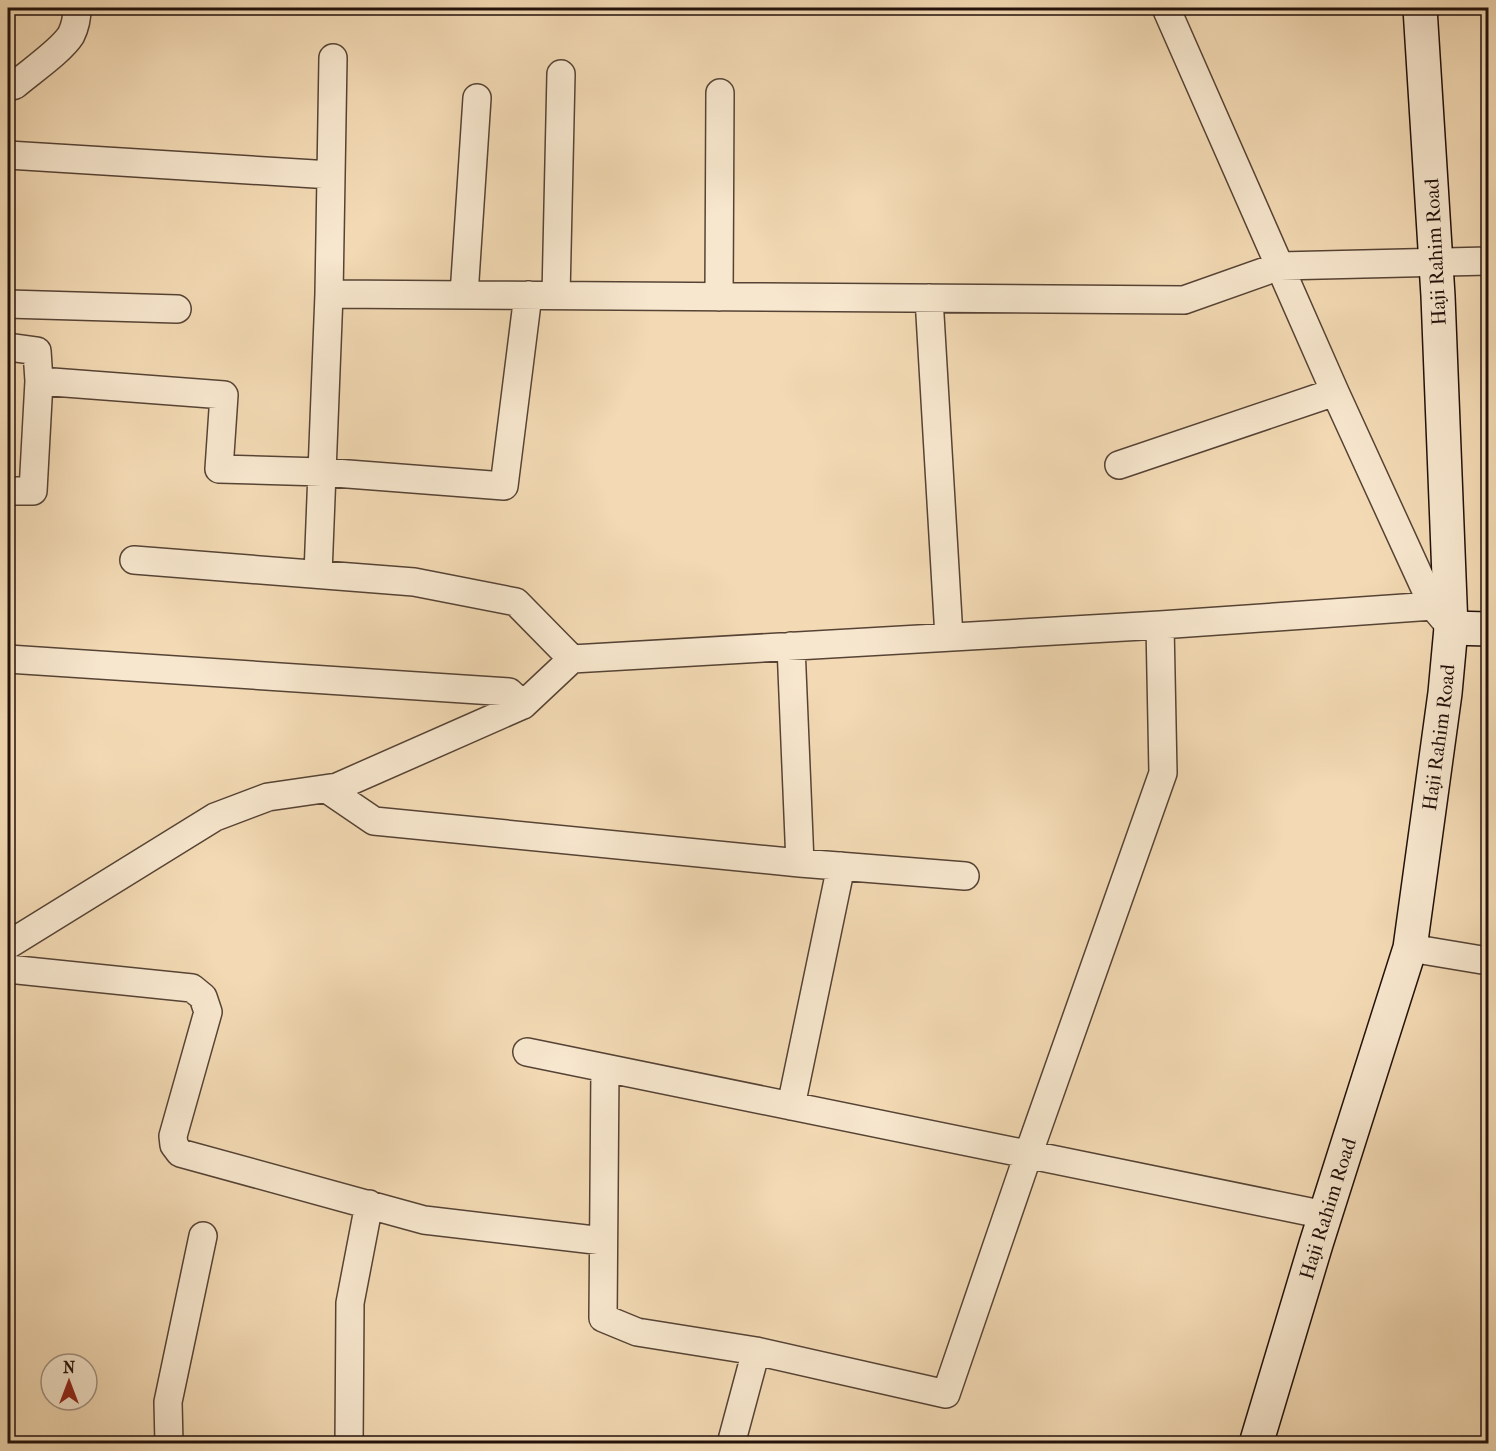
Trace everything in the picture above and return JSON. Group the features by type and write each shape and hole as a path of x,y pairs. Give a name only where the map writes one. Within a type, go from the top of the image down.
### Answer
{"main road":[{"name":"Haji Rahim Road","path":"1256,1443 1325,1215 1410,948 1445,693 1436,263 1420,8"},
{"path":"1442,617 1488,629"}],"street":[{"path":"8,87 15,85 72,34 77,8"},
{"path":"8,945 215,817 268,797 337,787 523,705 572,659 1160,625 1442,617 1335,392 1166,8"},
{"path":"318,574 329,294 333,58"},
{"path":"556,295 561,74"},
{"path":"719,297 720,93"},
{"path":"464,295 477,98"},
{"path":"8,155 331,175"},
{"path":"329,294 1184,300 1280,266 1488,261"},
{"path":"39,381 224,395 219,469 322,472 504,486 528,295"},
{"path":"929,298 949,637"},
{"path":"8,304 177,309"},
{"path":"8,347 37,351 39,381 33,491 8,491"},
{"path":"1119,465 1335,392"},
{"path":"134,560 414,582 516,602 572,659"},
{"path":"605,1068 603,1318 637,1332 756,1351 946,1394 1163,773 1160,625"},
{"path":"791,646 800,863"},
{"path":"8,659 509,692 523,705"},
{"path":"327,789 374,821 800,863 965,876"},
{"path":"791,1106 841,866"},
{"path":"1410,948 1488,961"},
{"path":"8,969 192,988 203,997 208,1012 173,1137 174,1145 180,1153 424,1220 603,1241"},
{"path":"527,1052 1325,1215"},
{"path":"349,1443 350,1303 369,1204"},
{"path":"169,1443 168,1402 203,1236"},
{"path":"731,1443 756,1351"}]}
